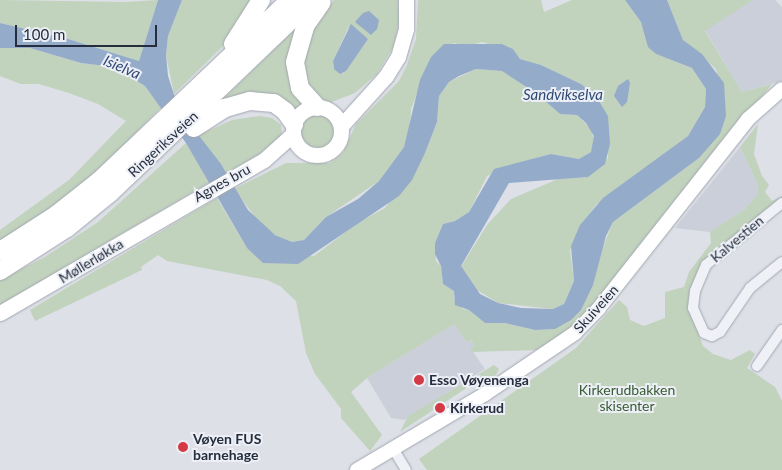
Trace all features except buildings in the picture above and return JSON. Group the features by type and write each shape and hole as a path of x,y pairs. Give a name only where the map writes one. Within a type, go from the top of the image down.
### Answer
{"highway":[{"path":"141,155 216,94 261,0"},
{"name":"Ringeriksveien","path":"216,94 290,0"},
{"name":"Ringeriksveien","path":"0,251 56,215 141,155 216,94 312,0"},
{"path":"324,0 305,26 295,62 300,88 335,114"},
{"path":"216,94 242,102 274,103 285,111 294,140"},
{"name":"Ringeriksveien","path":"0,271 67,228 141,155"}],"main road":[{"path":"335,114 339,143 327,154 310,154 294,140 302,112 335,114 374,89 392,68 402,47 407,17 406,0"},
{"name":"Skuiveien","path":"357,470 394,450 575,333 612,292 748,120 782,89"},
{"name":"Agnes bru","path":"180,206 264,160 294,140"},
{"name":"Møllerløkka","path":"0,313 87,264 180,206"}],"street":[{"name":"Kalvestien","path":"782,203 721,250 702,274 693,308 700,328 709,336 716,335 730,320 750,288 782,262"},
{"path":"756,366 782,330"},
{"path":"394,450 406,470"}],"shaded area":[{"path":"753,0 775,0 782,7 782,81 742,92 705,30"},
{"path":"740,147 758,185 757,195 745,209 710,232 675,228"},
{"path":"454,324 466,342 470,339 474,346 471,349 485,369 404,420 391,418 367,378"}],"green space":[{"path":"0,0 125,2 158,0 139,61 65,38 0,23"},
{"path":"182,0 255,0 228,41 174,94 166,55 168,36"},
{"path":"334,0 398,0 399,22 394,46 377,74 355,93 329,103 311,94 302,68 313,27","holes":["348,28 368,39 344,73 333,67 333,61"]},
{"path":"418,0 541,0 544,12 572,0 625,0 641,22 649,47 656,54 692,68 706,89 705,107 688,136 597,204 580,226 570,250 574,281 564,304 553,309 498,303 474,288 461,267 487,225 511,199 558,179 588,177 608,158 608,116 581,84 541,65 520,59 513,49 502,44 495,46 482,42 467,46 454,43 431,57 411,109 410,131 404,147 379,181 326,217 304,240 292,242 275,235 258,221 234,189 286,163 330,163 343,153 356,124 399,81 407,65 416,39"},
{"path":"667,0 753,0 705,31 742,92 772,84 602,295 565,334 536,350 473,352 470,349 474,346 471,340 466,342 454,324 367,378 351,392 382,435 370,451 341,418 341,409 315,374 306,353 296,301 280,286 267,280 167,261 158,255 141,267 142,270 35,321 30,310 217,198 247,248 314,256 359,222 385,208 425,153 437,122 439,96 449,82 476,69 502,71 537,94 560,114 577,115 591,129 595,142 591,152 579,159 551,154 505,167 487,176 469,212 455,221 443,224 435,243 436,261 441,266 443,284 454,291 454,299 463,309 469,310 485,323 505,323 535,330 555,329 601,252 613,222 699,158 726,116 716,69 683,40"},
{"path":"302,22 293,86 304,105 294,112 220,102"},
{"path":"0,48 30,48 81,63 115,67 145,86 161,107 93,177 0,243 0,230 69,180 126,121 98,104 69,93 39,84 21,84 0,76"},
{"path":"317,115 324,116 329,120 333,125 333,139 329,144 324,148 317,149 310,148 305,144 301,139 300,132 301,125 305,120 310,116"},
{"path":"260,116 272,118 281,125 282,135 257,156 225,173 197,136 232,120"},
{"name":"Kirkerudbakken skisenter","path":"758,124 754,154 762,176 769,185 765,192 772,201 782,196 782,201 713,254 691,314 703,346 713,354 731,360 750,350 755,354 747,368 775,387 782,401 782,470 427,470 419,459 576,348 619,300 627,307 630,320 644,326 665,318 665,292 684,287 689,272 711,243 710,232 745,209 757,195 758,185 740,147"},
{"path":"186,143 210,182 0,305 0,280 45,257 98,222"},
{"path":"494,365 499,369 496,375 468,387 400,432 408,416"}],"water":[{"name":"Sandvikselva","path":"158,0 182,0 168,36 166,55 168,76 179,110 221,164 248,210 275,235 292,242 304,240 326,217 358,199 379,181 404,147 420,80 431,57 444,44 502,44 513,49 520,59 541,65 581,84 597,98 608,116 610,144 605,164 588,177 509,183 461,266 480,294 498,303 521,308 553,309 564,304 574,281 571,246 580,225 603,198 688,136 705,107 706,89 692,68 656,54 648,47 641,22 625,0 667,0 683,40 702,54 724,83 726,116 720,134 699,158 613,222 606,236 593,285 581,310 571,320 555,329 535,330 505,323 485,323 469,310 455,305 454,291 443,284 441,266 435,254 435,243 443,224 455,221 469,212 494,169 551,154 579,159 591,152 594,136 586,123 577,115 560,114 537,94 502,71 476,69 459,76 449,82 439,96 437,122 425,153 412,180 399,196 298,264 263,263 247,248 186,143 145,86 114,67 81,63 30,48 0,48 0,23 65,38 139,61"},
{"path":"369,11 379,20 377,29 371,35 355,22 363,13"},
{"path":"351,24 368,39 346,71 340,74 334,69 333,61"},
{"path":"628,79 630,83 627,102 622,107 614,96 618,86"}],"place":[{"name":"Esso Vøyenenga","path":"419,380"},
{"name":"Kirkerud","path":"440,408"},
{"name":"Vøyen FUS barnehage","path":"183,447"}],"water label":[{"name":"Isielva","path":"122,67"}]}
